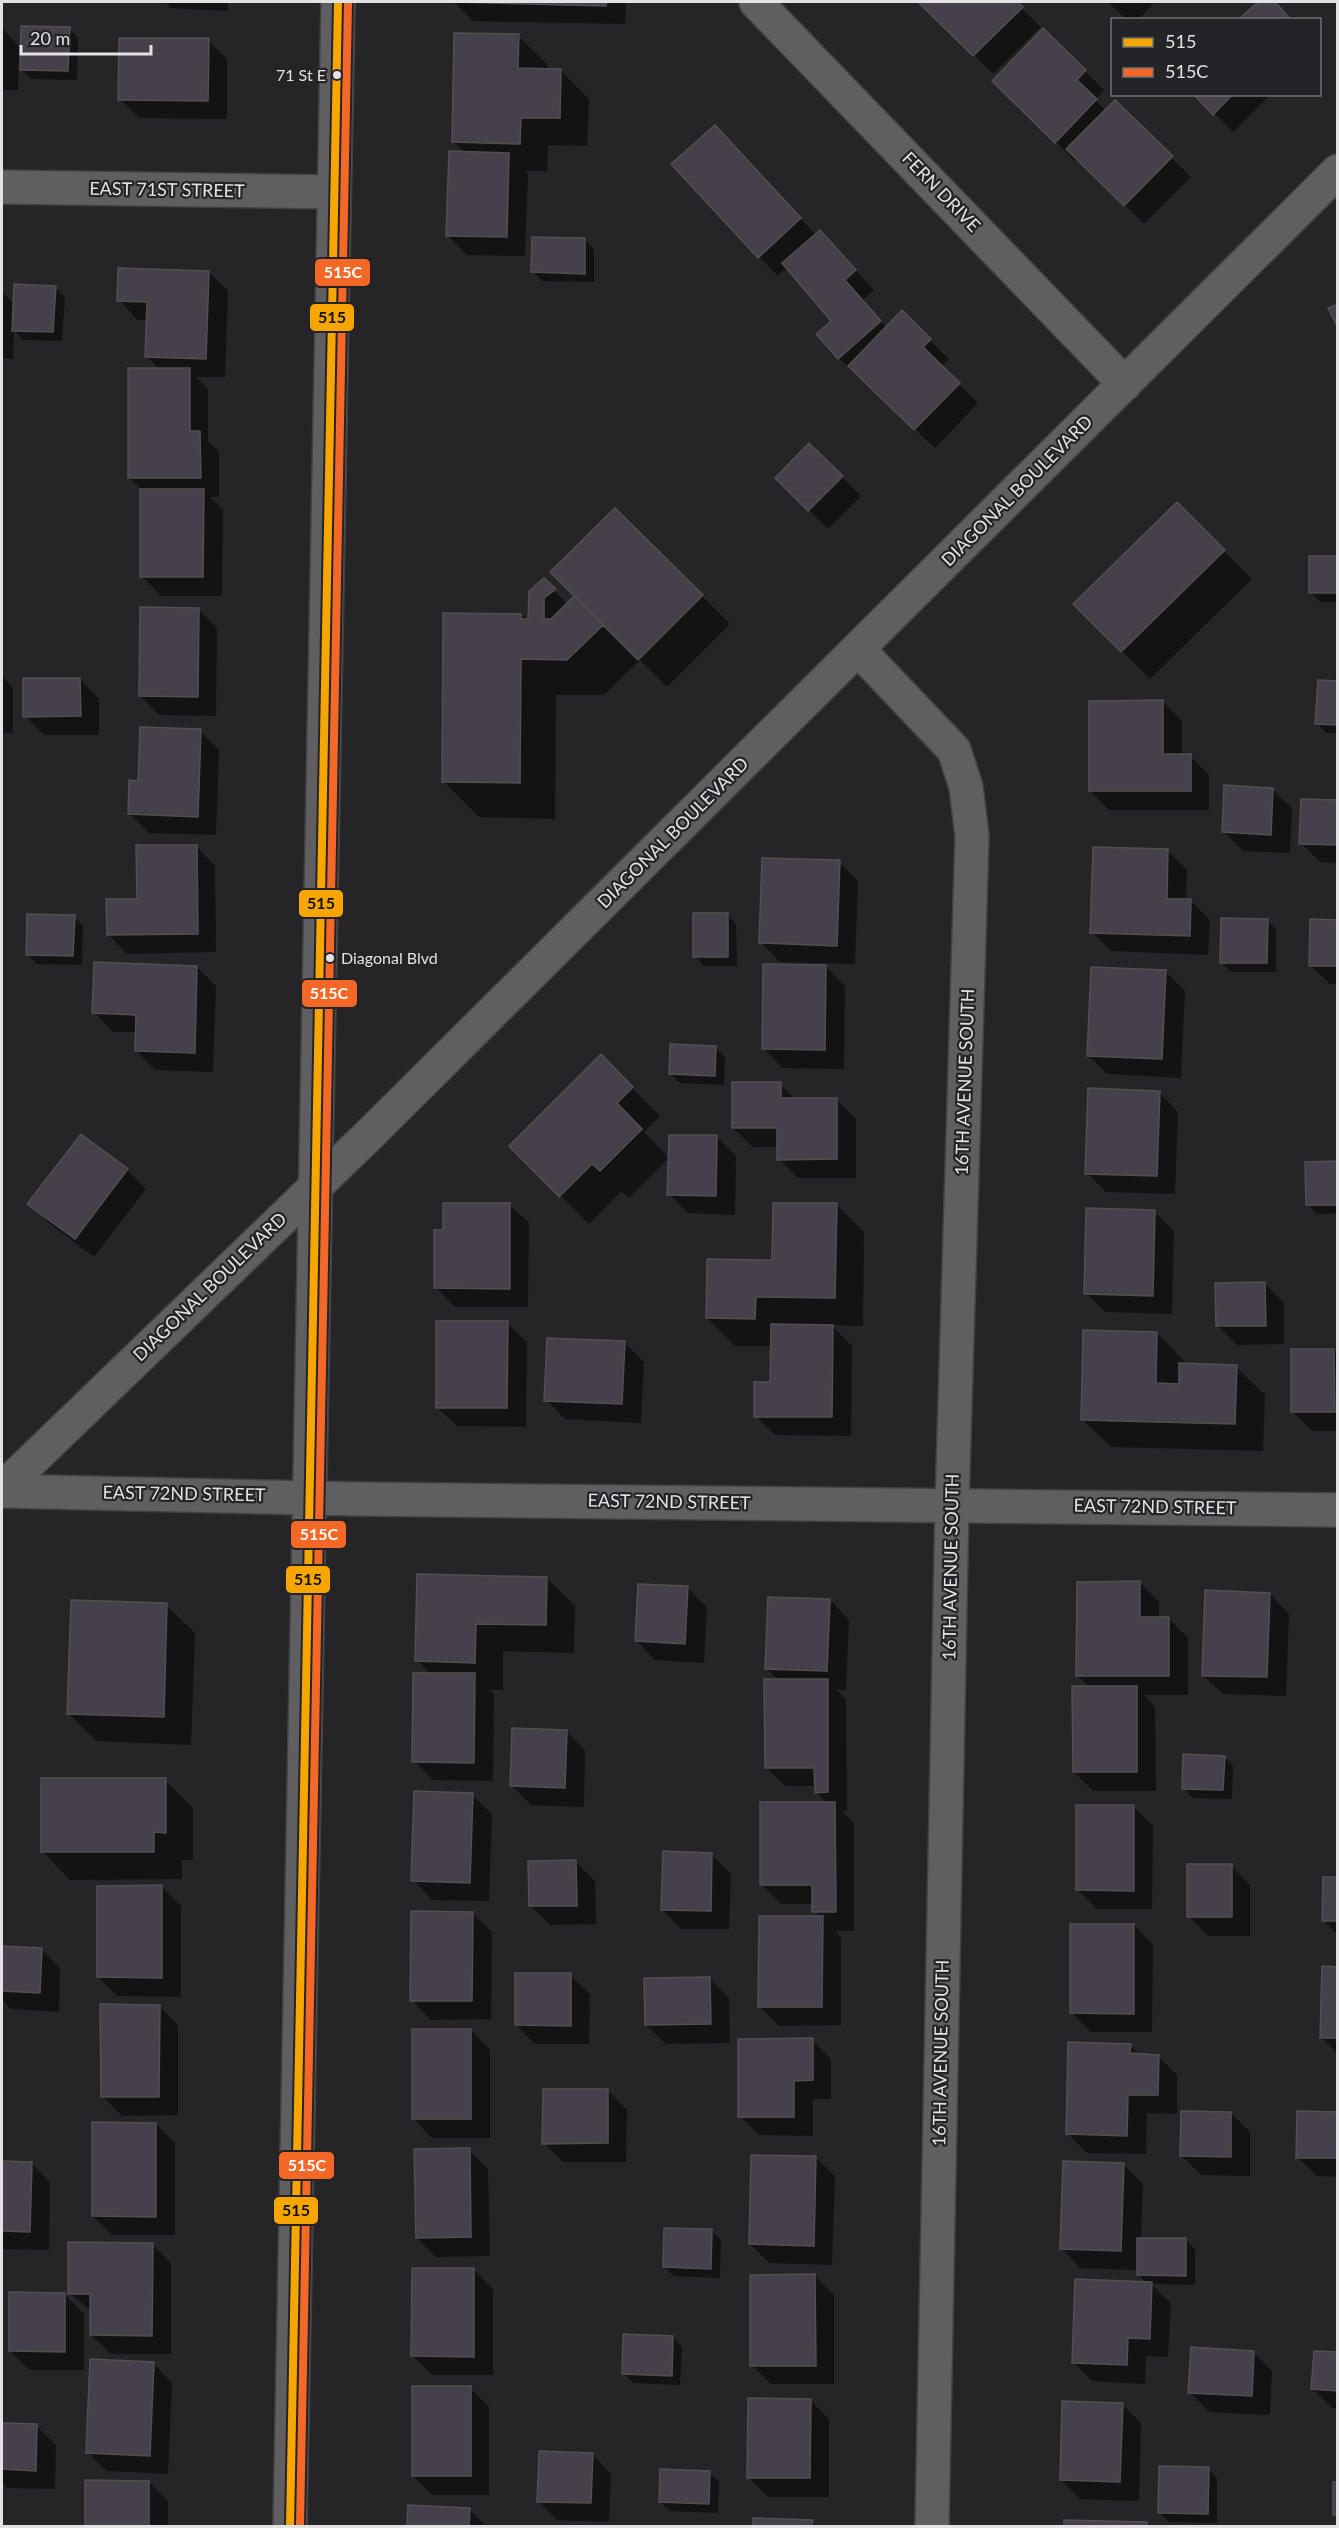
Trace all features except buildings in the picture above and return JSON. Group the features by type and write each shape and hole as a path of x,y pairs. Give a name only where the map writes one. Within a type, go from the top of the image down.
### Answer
{"street":[{"path":"290,2526 338,2"},
{"name":"FERN DRIVE","path":"756,2 1125,384"},
{"name":"DIAGONAL BOULEVARD","path":"2,1490 370,1134 1338,171"},
{"name":"EAST 71ST STREET","path":"2,187 333,192"},
{"name":"16TH AVENUE SOUTH","path":"858,650 954,750 966,787 972,836 952,1504 932,2526"},
{"name":"EAST 72ND STREET","path":"2,1490 360,1499 1338,1510"}],"transit line":[{"name":"515","path":"290,2526 338,2"},
{"name":"515C","path":"300,2526 348,2"}],"place":[{"name":"71 St E","path":"337,75"},
{"name":"Diagonal Blvd","path":"330,958"}]}
